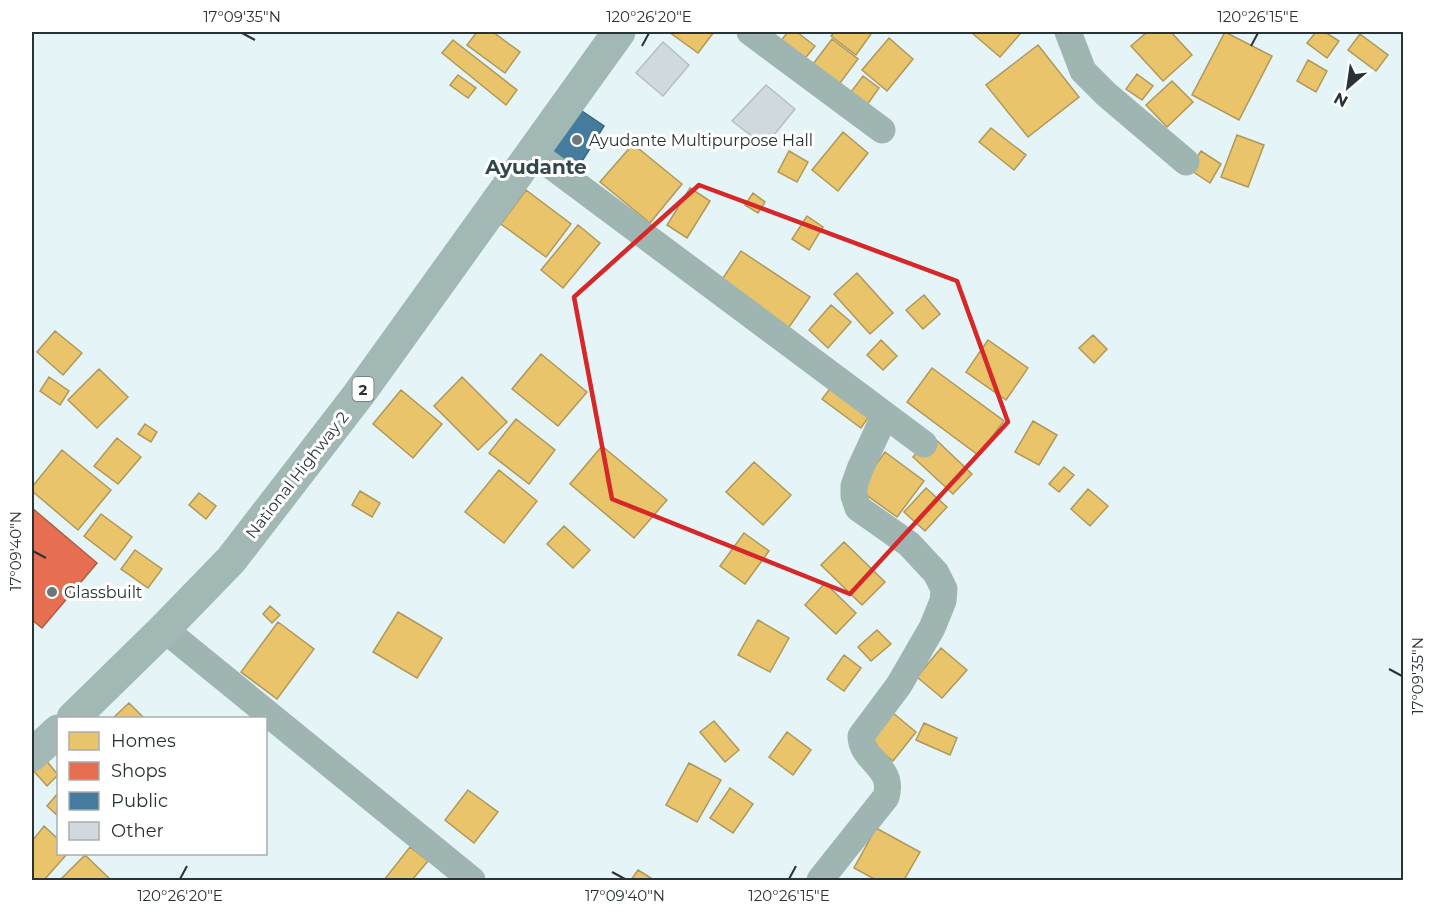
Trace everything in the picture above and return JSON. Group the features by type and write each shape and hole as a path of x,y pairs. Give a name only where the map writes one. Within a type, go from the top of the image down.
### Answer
{"main road":[{"name":"National Highway 2","path":"74,717 231,560 293,481 534,153 619,32"},
{"path":"32,755 57,732"}],"street":[{"path":"750,32 882,130"},
{"path":"1068,32 1083,71 1106,94 1186,162"},
{"path":"534,153 924,444"},
{"path":"820,880 886,797 889,786 886,775 865,749 861,736 899,685 932,628 943,602 944,589 936,573 909,544 858,508 856,502 854,486 885,415"},
{"path":"164,629 472,880"}],"highlighted area":[{"path":"699,185 957,281 1008,422 850,594 612,499 574,297"}],"building: Homes":[{"path":"477,32 493,32 520,52 505,73 467,45"},
{"path":"669,32 714,32 698,53"},
{"path":"788,32 797,32 815,46 798,67 775,48"},
{"path":"835,32 871,34 856,55 831,36"},
{"path":"973,32 1017,32 1020,34 1000,57"},
{"path":"1147,32 1171,32 1192,55 1163,81 1131,46"},
{"path":"1225,32 1272,56 1239,120 1192,95"},
{"path":"1316,32 1325,32 1339,41 1327,58 1307,43"},
{"path":"1360,34 1388,55 1376,71 1348,50"},
{"path":"889,38 913,59 887,91 862,70"},
{"path":"832,39 858,59 834,91 807,72"},
{"path":"453,40 517,90 506,105 442,53"},
{"path":"1038,45 1079,97 1028,137 986,85"},
{"path":"1308,60 1327,71 1316,92 1297,81"},
{"path":"1137,74 1153,86 1142,100 1126,89"},
{"path":"458,75 476,88 468,98 450,85"},
{"path":"863,76 879,88 862,112 845,100"},
{"path":"1172,81 1193,102 1167,127 1146,105"},
{"path":"991,128 1026,155 1014,170 979,142"},
{"path":"843,132 868,153 838,191 812,170"},
{"path":"1237,135 1264,145 1248,187 1221,177"},
{"path":"633,144 682,184 650,223 600,182"},
{"path":"789,151 808,162 797,182 778,172"},
{"path":"1201,151 1221,164 1210,183 1189,169"},
{"path":"690,188 710,201 687,238 667,225"},
{"path":"526,190 571,224 546,257 501,224"},
{"path":"753,193 765,202 758,213 745,205"},
{"path":"807,216 823,227 809,250 792,239"},
{"path":"578,225 600,243 563,288 541,270"},
{"path":"741,251 810,297 787,330 719,284"},
{"path":"857,273 893,313 870,334 834,294"},
{"path":"924,295 940,314 923,329 906,310"},
{"path":"831,305 851,322 828,348 809,330"},
{"path":"55,331 82,353 63,375 37,352"},
{"path":"1093,335 1107,349 1094,363 1079,348"},
{"path":"881,340 897,356 883,370 867,355"},
{"path":"988,340 1028,368 1006,400 966,372"},
{"path":"541,354 587,392 558,426 512,389"},
{"path":"932,368 1004,421 978,455 907,402"},
{"path":"99,369 128,397 97,428 68,400"},
{"path":"49,377 69,391 60,405 40,391"},
{"path":"462,377 507,422 478,450 434,406"},
{"path":"832,386 870,415 861,428 822,399"},
{"path":"401,390 442,424 413,458 373,424"},
{"path":"516,419 555,450 529,484 489,453"},
{"path":"1033,421 1057,435 1039,465 1015,452"},
{"path":"145,424 157,432 151,442 138,434"},
{"path":"932,436 972,474 953,494 913,457"},
{"path":"117,438 141,457 118,484 94,466"},
{"path":"602,446 667,500 634,538 570,484"},
{"path":"62,450 111,490 78,530 32,491 32,487"},
{"path":"885,452 924,481 897,517 858,489"},
{"path":"754,462 791,495 763,525 726,492"},
{"path":"1064,467 1074,475 1059,492 1049,484"},
{"path":"499,470 537,501 504,543 465,512"},
{"path":"926,488 947,507 925,531 904,512"},
{"path":"1088,489 1108,506 1090,526 1071,509"},
{"path":"360,491 380,503 372,517 352,505"},
{"path":"199,493 216,506 206,519 189,505"},
{"path":"101,514 132,537 115,560 84,536"},
{"path":"564,526 590,550 573,568 547,544"},
{"path":"744,533 769,551 745,584 720,566"},
{"path":"844,542 885,582 862,605 821,565"},
{"path":"135,550 162,569 148,588 121,569"},
{"path":"825,583 856,613 836,634 805,605"},
{"path":"270,606 280,615 272,623 263,614"},
{"path":"398,612 442,638 417,678 373,652"},
{"path":"758,620 789,638 770,672 738,655"},
{"path":"278,622 314,649 277,699 241,672"},
{"path":"877,630 891,644 871,661 858,647"},
{"path":"941,648 967,670 942,698 917,677"},
{"path":"844,655 861,668 844,691 827,679"},
{"path":"129,703 143,717 114,717"},
{"path":"887,708 916,732 893,761 863,737"},
{"path":"714,721 739,750 725,762 700,732"},
{"path":"924,723 957,738 950,755 916,740"},
{"path":"787,732 811,750 793,775 769,757"},
{"path":"45,759 57,776 47,786 32,769"},
{"path":"689,763 721,780 697,822 666,805"},
{"path":"730,788 753,804 733,833 710,818"},
{"path":"468,790 498,812 474,843 445,820"},
{"path":"57,794 57,815 47,806"},
{"path":"44,826 57,838 57,855 66,855 44,880 32,879 32,841"},
{"path":"876,828 920,852 904,880 876,880 854,868"},
{"path":"410,847 428,861 412,880 384,880"},
{"path":"85,855 111,880 60,880"},
{"path":"638,870 654,880 631,880"}],"building: Shops":[{"name":"Glassbuilt","path":"32,508 97,563 42,628 32,620"}],"building: Public":[{"name":"Ayudante Multipurpose Hall","path":"579,109 604,126 576,171 549,154"}],"building: Other":[{"path":"663,42 689,65 663,96 636,73"},
{"path":"766,85 795,109 765,146 732,121"}],"place":[{"name":"Ayudante Multipurpose Hall","path":"577,140"},
{"name":"Glassbuilt","path":"52,592"}],"district":[{"name":"Ayudante","path":"536,167"}]}
